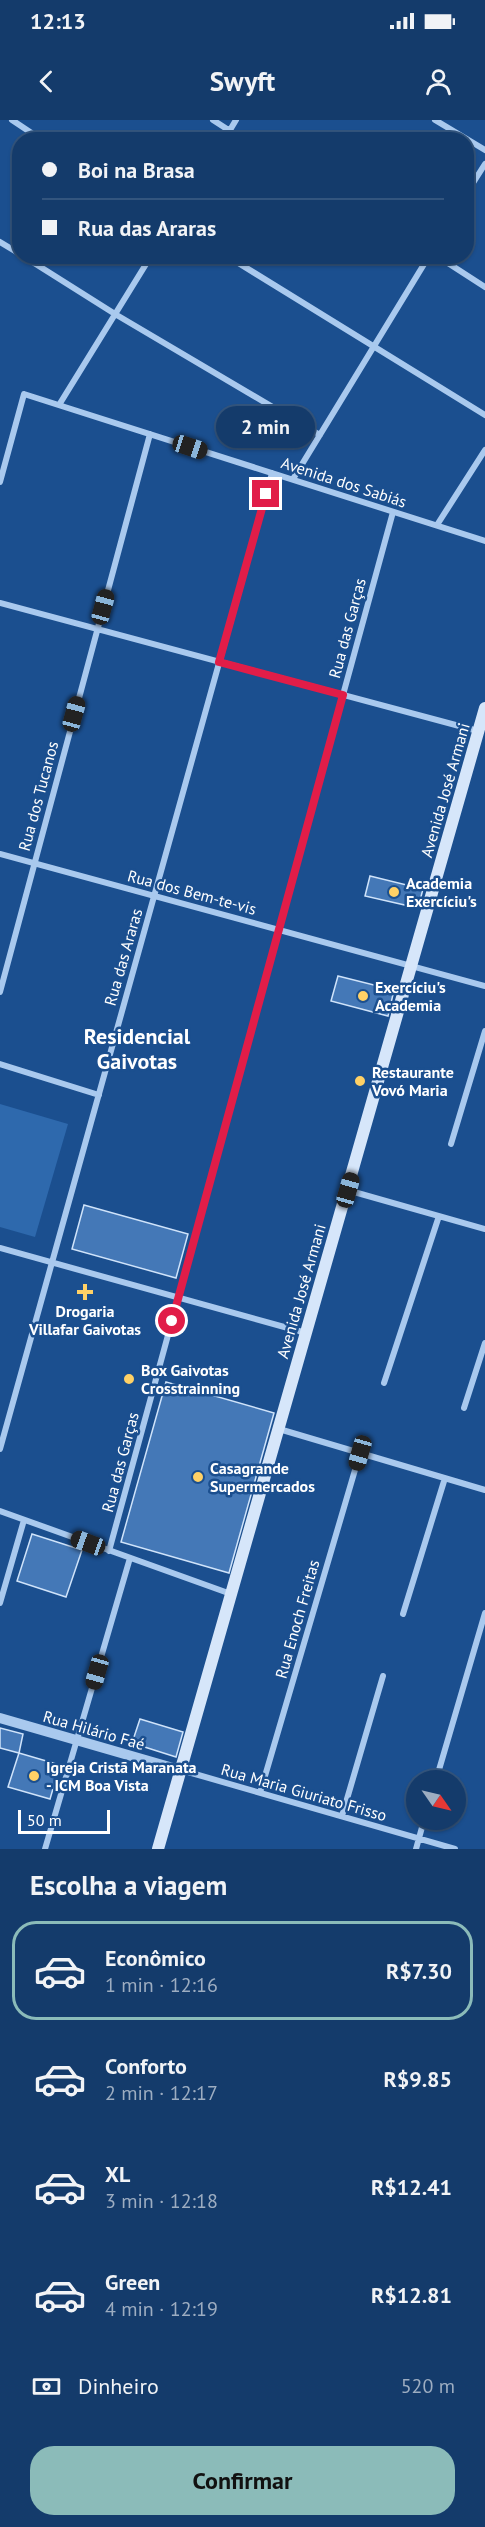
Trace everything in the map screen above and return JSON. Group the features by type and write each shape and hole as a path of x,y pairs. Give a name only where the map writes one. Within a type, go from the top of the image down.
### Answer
{"main road":[{"name":"Avenida José Armani","path":"158,1849 485,708"}],"street":[{"path":"12,120 30,132"},
{"path":"213,120 232,132"},
{"path":"229,130 236,120"},
{"path":"435,120 455,132"},
{"path":"474,181 485,164"},
{"path":"37,264 115,314 320,435"},
{"path":"59,405 146,264"},
{"path":"240,264 485,415"},
{"path":"293,479 424,264"},
{"path":"449,264 485,287"},
{"name":"Avenida dos Sabiás","path":"0,482 24,393 485,541"},
{"name":"Rua dos Tucanos","path":"0,992 150,434"},
{"path":"437,525 485,450"},
{"name":"Rua das Araras","path":"0,1449 272,473"},
{"name":"Rua das Garças","path":"109,1551 393,512"},
{"path":"0,603 478,731"},
{"name":"Rua dos Bem-te-vis","path":"0,854 485,986"},
{"path":"451,1144 485,1031"},
{"path":"0,1064 99,1095"},
{"path":"348,1190 485,1229"},
{"path":"384,1383 439,1216"},
{"path":"0,1248 306,1333"},
{"path":"464,1408 485,1343"},
{"path":"279,1430 485,1490"},
{"name":"Rua Enoch Freitas","path":"260,1793 360,1453"},
{"path":"403,1614 445,1478"},
{"path":"0,1511 231,1594"},
{"path":"0,1603 24,1520"},
{"path":"45,1849 130,1558"},
{"path":"439,1770 485,1613"},
{"path":"342,1816 383,1676"},
{"name":"Rua Hilário Faé","path":"0,1718 180,1770"},
{"name":"Rua Maria Giuriato Frisso","path":"180,1770 455,1849"},
{"path":"416,1849 421,1830"}],"shaded area":[{"path":"0,1104 68,1124 35,1237 0,1227"}],"building":[{"name":"Academia Exercíciu's","path":"370,876 423,889 418,908 365,896"},
{"name":"Exercíciu's Academia","path":"338,976 394,990 388,1016 331,1001"},
{"path":"84,1205 188,1234 176,1278 72,1249"},
{"name":"Casagrande Supermercados","path":"166,1382 274,1413 229,1573 121,1542"},
{"path":"32,1534 82,1550 66,1597 17,1581"},
{"path":"140,1719 183,1732 176,1757 132,1743"},
{"path":"0,1728 23,1734 19,1753 0,1748"},
{"name":"Igreja Cristã Maranata - ICM Boa Vista","path":"19,1753 60,1765 50,1799 8,1787"}],"place":[{"name":"Academia Exercíciu's","path":"394,892"},
{"name":"Exercíciu's Academia","path":"363,996"},
{"name":"Restaurante Vovó Maria","path":"360,1081"},
{"name":"Drogaria Villafar Gaivotas","path":"85,1292"},
{"name":"Box Gaivotas Crosstrainning","path":"129,1379"},
{"name":"Casagrande Supermercados","path":"198,1477"},
{"name":"Igreja Cristã Maranata - ICM Boa Vista","path":"34,1776"}],"district":[{"name":"Residencial Gaivotas","path":"137,1048"}],"route":[{"path":"172,1321 343,695 219,662 266,494"}]}
